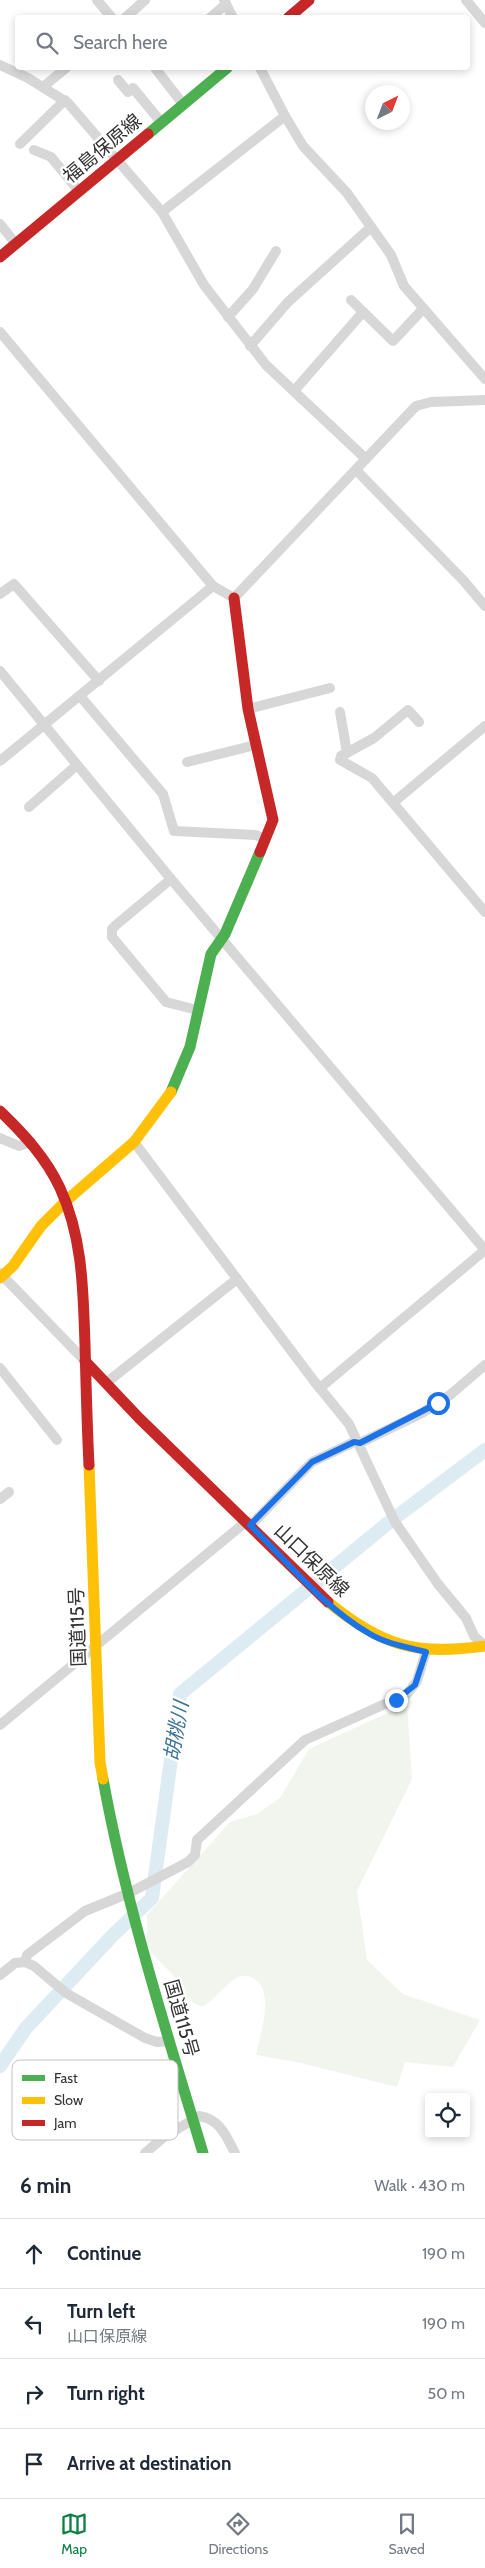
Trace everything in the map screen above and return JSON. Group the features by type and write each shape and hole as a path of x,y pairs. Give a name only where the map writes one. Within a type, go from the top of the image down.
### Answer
{"main road":[{"path":"292,15 309,0"},
{"name":"福島保原線","path":"0,257 225,70"},
{"path":"1,1276 13,1266 41,1226 67,1200 134,1142 157,1114 178,1081 193,1038 206,967 222,938 274,816 248,709 234,598"},
{"name":"国道115号","path":"0,1111 30,1142 67,1200 82,1264 94,1646 100,1762 110,1817 129,1893 175,2060"},
{"name":"山口保原線","path":"85,1361 327,1601 348,1619 372,1635 426,1652 485,1646"},
{"name":"国道115号","path":"178,2070 203,2153"}],"street":[{"path":"97,0 110,15"},
{"path":"128,15 144,0"},
{"path":"466,0 485,23"},
{"path":"213,15 225,2 232,15"},
{"path":"0,65 65,100 162,212 204,285 250,346 266,365 366,459"},
{"path":"43,87 64,70"},
{"path":"156,70 183,104"},
{"path":"261,70 300,142 341,184 391,255 404,286 485,380"},
{"path":"118,80 128,92 134,88 161,122"},
{"path":"20,144 65,100"},
{"path":"162,212 285,116"},
{"path":"34,150 51,157 78,191"},
{"path":"0,224 16,244"},
{"path":"250,346 288,302 371,227"},
{"path":"228,316 252,289 276,251"},
{"path":"351,300 393,341 423,309"},
{"path":"294,391 363,312"},
{"path":"0,332 213,586 234,598 416,406 431,402 485,400"},
{"path":"356,470 463,580 485,606"},
{"path":"0,594 14,584 99,681"},
{"path":"0,761 213,586"},
{"path":"0,672 171,879 485,1250 320,1388"},
{"path":"248,709 330,688"},
{"path":"80,696 163,794 174,831 256,835 265,839"},
{"path":"418,722 408,710 374,738 341,756 340,760 372,778 485,912"},
{"path":"340,712 347,753"},
{"path":"394,802 485,726"},
{"path":"187,762 256,745"},
{"path":"29,807 78,765"},
{"path":"171,879 112,928 112,937 166,1002 197,1010"},
{"path":"0,1138 20,1146 30,1142"},
{"path":"134,1142 320,1388 350,1424 391,1516 438,1584 466,1618 474,1636 485,1646"},
{"path":"1,1276 85,1361"},
{"path":"106,1383 237,1278"},
{"path":"0,1725 94,1646 249,1523 312,1462 350,1444 360,1443 422,1413 450,1395 485,1365"},
{"path":"0,1368 57,1440"},
{"path":"0,1498 9,1492"},
{"path":"25,1962 27,1955 85,1911 129,1893 188,1862 195,1855 197,1840 295,1747 319,1732 407,1694 417,1681 426,1652"},
{"path":"0,1975 12,1965 25,1962 34,1966 66,1993 145,2038 157,2042 169,2041"},
{"path":"178,2128 199,2116 214,2121 224,2131 235,2153"},
{"path":"145,2153 160,2140"}],"shaded area":[{"path":"407,1704 412,1779 357,1891 367,1960 403,1994 480,2020 453,2067 405,2062 397,2087 297,2062 256,2055 265,2014 264,1992 260,1984 251,1977 242,1976 231,1982 202,2007 190,2001 178,1980 155,1957 147,1945 147,1915 230,1822 257,1814 280,1798 309,1749"}],"waterway":[{"name":"胡桃川","path":"0,2066 26,2028 113,1935 152,1898 180,1694 388,1523 485,1450"}],"traffic: fast":[{"path":"148,134 225,70"},
{"path":"171,1092 190,1047 211,954 225,934 260,852"},
{"path":"103,1779 112,1826 135,1921 175,2060"},
{"path":"178,2070 203,2153"}],"traffic: slow":[{"path":"0,1278 13,1266 41,1226 67,1200 134,1142 171,1092"},
{"path":"89,1465 100,1762 103,1779"},
{"path":"328,1602 366,1629 383,1638 401,1644 439,1650 485,1646"}],"traffic: jam":[{"path":"292,15 309,0"},
{"path":"0,257 148,134"},
{"path":"234,598 248,709 273,820 260,852"},
{"path":"0,1111 26,1138 48,1167 60,1188 73,1226 82,1284 89,1465"},
{"path":"85,1361 139,1418 328,1602"}],"route":[{"path":"396,1700 407,1694 415,1685 426,1652 372,1635 348,1619 327,1601 250,1525 318,1458 354,1442 360,1443 422,1413 438,1403"}]}
